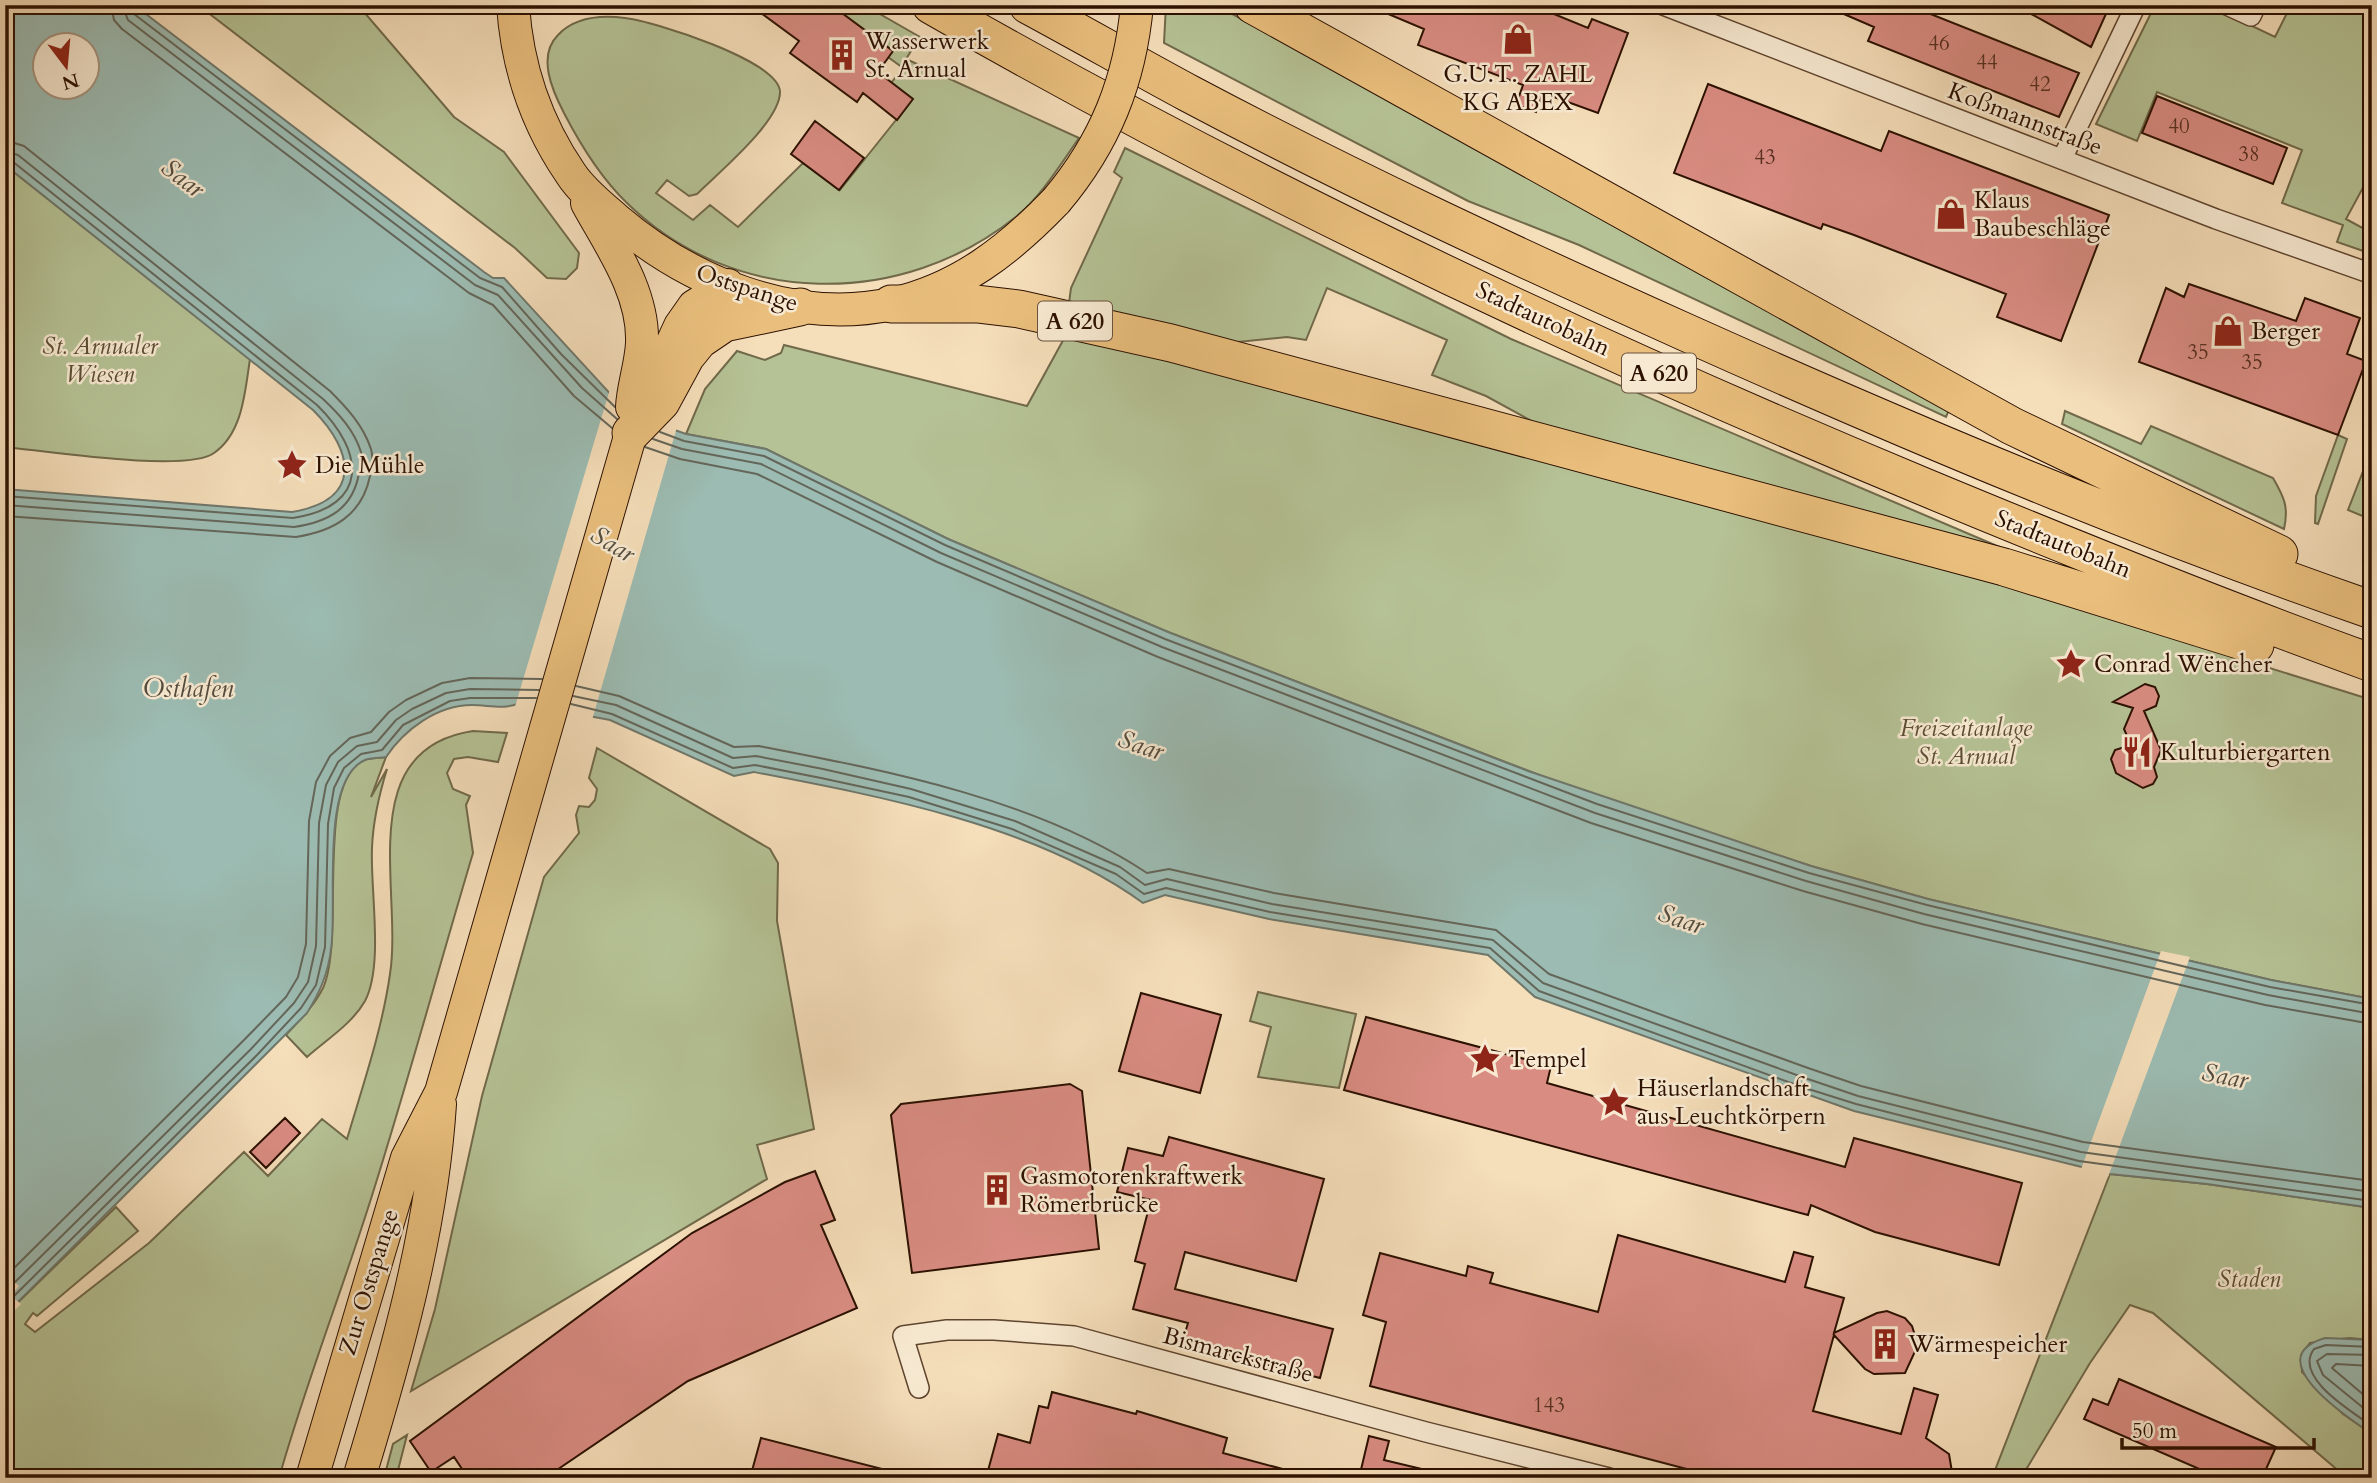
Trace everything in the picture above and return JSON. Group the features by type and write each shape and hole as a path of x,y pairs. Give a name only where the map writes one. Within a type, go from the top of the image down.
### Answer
{"highway":[{"name":"Stadtautobahn","path":"931,5 1226,163 1534,315 1752,416 2238,626"},
{"name":"Stadtautobahn","path":"1028,5 1189,94 1552,272 1903,430 2262,559"},
{"path":"1252,5 2012,426 2262,559 2328,585 2372,610"},
{"name":"A 620","path":"891,304 977,304 1019,309 1171,343 2004,567 2238,626 2305,651 2372,684"},
{"path":"631,433 661,402 665,350 699,340 724,323 800,307"},
{"path":"2328,585 2372,594"},
{"name":"A 620","path":"2305,651 2372,663"}],"main road":[{"name":"Ostspange","path":"513,5 530,95 551,143 573,177 643,241 699,275 800,307 841,309 891,304 948,285 978,269 1028,231 1056,201 1098,144 1120,98 1133,43 1137,5"},
{"path":"573,177 629,282 637,303 665,350 694,306 729,285"},
{"name":"Zur Ostspange","path":"312,1478 407,1158 441,1092 631,433"},
{"name":"Zur Ostspange","path":"359,1478 399,1334 435,1172 441,1092"}],"street":[{"name":"Koßmannstraße","path":"1663,5 2268,238 2372,274"},
{"path":"2062,159 2136,5"},
{"path":"2227,5 2250,16 2256,5"},
{"name":"Bismarckstraße","path":"919,1388 903,1336 947,1330 994,1330 1074,1336 1426,1432 1609,1478"}],"green space":[{"path":"198,5 358,5 454,117 504,152 579,253 577,268 566,279 547,278 515,248"},
{"path":"831,5 864,5 920,37 906,59 1079,138 1035,199 1017,216 972,246 923,268 871,280 819,284 767,278 717,262 670,238 627,203 584,149 551,84 548,53 552,43 572,24 598,17 625,18 661,26 713,44 760,68 774,80 780,92 770,118 759,132 697,194 689,196 667,180 656,193 693,220 710,205 738,227 803,163 840,190 912,100 891,83 903,68 888,57 893,51"},
{"path":"1166,5 1183,5 1195,11 1199,5 1216,5 1949,410 1946,417 1579,245 1468,201 1164,43"},
{"path":"2155,5 2208,5 2275,37 2291,5 2372,5 2372,171 2346,219 2372,233 2372,254 2337,242 2343,225 2282,203 2302,150 2157,92 2137,141 2096,124"},
{"path":"1125,148 1511,339 2009,551 1548,430 1486,396 1432,375 1447,340 1327,288 1306,340 1287,337 1228,343 1069,303 1071,288 1122,178 1114,172"},
{"name":"St. Arnualer Wiesen","path":"5,165 250,359 237,423 224,445 214,453 199,459 146,461 5,447"},
{"name":"Freizeitanlage St. Arnual","path":"1066,335 1166,359 2010,587 2372,700 2372,999 2271,980 1928,899 1811,866 1599,798 1168,632 948,539 766,449 686,434 705,389 737,351 765,360 781,353 784,345 1027,406"},
{"path":"2065,411 2141,444 2151,426 2273,478 2284,502 2284,529 2062,424"},
{"path":"2338,435 2347,439 2318,524 2315,523 2316,496"},
{"path":"2372,448 2372,520 2348,510"},
{"path":"473,731 507,733 498,762 468,757 454,759 447,773 453,789 470,796 466,805 473,853 383,1161 279,1478 5,1478 5,1315 116,1207 138,1231 37,1316 33,1313 25,1324 35,1332 149,1243 244,1152 268,1176 322,1119 347,1139 387,995 392,940 391,828 397,794 411,765 435,743"},
{"path":"597,748 770,849 778,863 777,921 814,1129 757,1145 767,1179 411,1391 435,1309 482,1096 544,877 579,833 576,815 579,806 589,807 595,800 597,789 589,778"},
{"path":"386,757 371,797 387,769 373,838 375,948 371,986 365,1001 353,1017 307,1057 286,1035 319,995 329,965 335,829 340,798 349,774 364,760"},
{"path":"1258,992 1356,1014 1339,1088 1258,1077 1271,1027 1250,1021"},
{"name":"Staden","path":"2110,1174 2207,1184 2372,1208 2372,1340 2349,1338 2310,1343 2301,1355 2302,1372 2343,1414 2372,1434 2372,1478 2347,1478 2153,1313 2130,1305 2090,1363 2021,1478 1992,1478"},
{"path":"407,1435 396,1478 384,1478 393,1444"}],"water":[{"path":"5,5 134,5 484,272 493,278 504,278 614,398 649,421 686,434 766,449 948,539 1168,632 1528,771 1811,866 1928,899 2271,980 2372,999 2372,1208 2207,1184 2110,1174 1854,1111 1535,997 1488,955 1269,919 1165,895 1143,903 1101,876 1056,853 956,818 853,792 754,772 734,776 610,720 520,703 502,707 472,705 434,714 402,737 386,757 365,760 351,772 341,792 336,817 330,958 323,982 307,1013 5,1315 5,489 292,512 315,506 331,497 340,486 344,472 343,458 337,442 313,410 5,165"},
{"path":"2325,1338 2372,1340 2372,1434 2329,1402 2314,1388 2304,1373 2300,1359 2307,1347"}],"pier":[{"path":"610,389 651,418 677,427 592,720 521,707 514,710"},
{"path":"2161,951 2190,957 2108,1177 2080,1172"},
{"path":"11,1279 19,1286 11,1296 21,1304 12,1313 5,1308 5,1286"}],"building":[{"name":"Wasserwerk St. Arnual","path":"750,5 831,5 893,51 878,72 913,99 897,120 863,93 857,102 790,53 799,41"},
{"path":"1367,5 1532,5 1588,28 1592,19 1628,33 1598,113 1543,93 1536,112 1516,105 1523,85 1418,45 1424,29"},
{"path":"1823,5 1908,5 2079,73 2059,117 1868,41 1874,27"},
{"path":"2015,5 2110,5 2091,47"},
{"path":"1708,84 1881,151 1889,131 2109,215 2061,341 1997,317 2006,294 1854,235 1823,224 1821,229 1674,173"},
{"path":"2157,96 2287,148 2273,184 2142,133"},
{"path":"815,121 864,158 839,190 791,154"},
{"path":"2189,284 2296,321 2305,298 2360,318 2347,354 2366,361 2338,435 2139,362 2166,288 2184,297"},
{"path":"2145,684 2155,687 2159,696 2156,706 2144,711 2161,750 2154,767 2157,777 2153,784 2143,788 2116,773 2111,759 2115,750 2131,745 2124,729 2133,708 2113,702"},
{"path":"1141,993 1221,1015 1200,1093 1119,1071"},
{"path":"1366,1017 1551,1066 1547,1083 1845,1167 1854,1138 2022,1183 1999,1265 1875,1232 1811,1205 1808,1215 1344,1090"},
{"name":"Gasmotorenkraftwerk Römerbrücke","path":"1070,1084 1082,1091 1099,1249 912,1273 891,1115 901,1104"},
{"path":"285,1118 300,1133 266,1168 250,1152"},
{"path":"1169,1137 1324,1179 1296,1281 1185,1252 1175,1289 1333,1329 1320,1378 1182,1343 1188,1323 1133,1309 1145,1264 1135,1261 1151,1200 1117,1192 1128,1148 1163,1156"},
{"path":"815,1171 835,1220 821,1225 857,1308 688,1381 545,1478 468,1478 454,1457 431,1472 410,1441 692,1233 785,1182"},
{"path":"1618,1235 1785,1282 1794,1252 1813,1257 1805,1287 1844,1298 1834,1333 1877,1313 1887,1311 1905,1318 1912,1326 1918,1345 1905,1373 1874,1374 1865,1369 1834,1335 1813,1411 1901,1434 1914,1388 1938,1395 1926,1438 1949,1454 1953,1478 1721,1478 1370,1386 1386,1322 1363,1315 1380,1253 1466,1276 1468,1266 1493,1273 1490,1283 1598,1312"},
{"path":"2119,1379 2276,1447 2262,1478 2220,1478 2084,1419 2093,1399 2108,1405"},
{"path":"1052,1392 1136,1414 1137,1411 1227,1438 1223,1453 1290,1471 1289,1478 986,1478 998,1434 1030,1443 1039,1406 1048,1408"},
{"path":"1369,1436 1389,1441 1384,1460 1426,1470 1425,1478 1359,1478"},
{"path":"761,1438 886,1470 885,1478 750,1478"}],"place":[{"name":"G.U.T. ZAHL KG ABEX","path":"1518,39"},
{"name":"Wasserwerk St. Arnual","path":"842,55"},
{"name":"Klaus Baubeschläge","path":"1951,214"},
{"name":"Berger","path":"2228,331"},
{"name":"Die Mühle","path":"292,465"},
{"name":"Conrad Wëncher","path":"2071,664"},
{"name":"Kulturbiergarten","path":"2137,752"},
{"name":"Tempel","path":"1485,1059"},
{"name":"Häuserlandschaft aus Leuchtkörpern","path":"1614,1102"},
{"name":"Gasmotorenkraftwerk Römerbrücke","path":"997,1190"},
{"name":"Wärmespeicher","path":"1885,1344"}],"water label":[{"name":"Saar","path":"183,178"},
{"name":"Saar","path":"613,544"},
{"name":"Osthafen","path":"188,688"},
{"name":"Saar","path":"1141,745"},
{"name":"Saar","path":"1681,919"},
{"name":"Saar","path":"2225,1076"}]}
